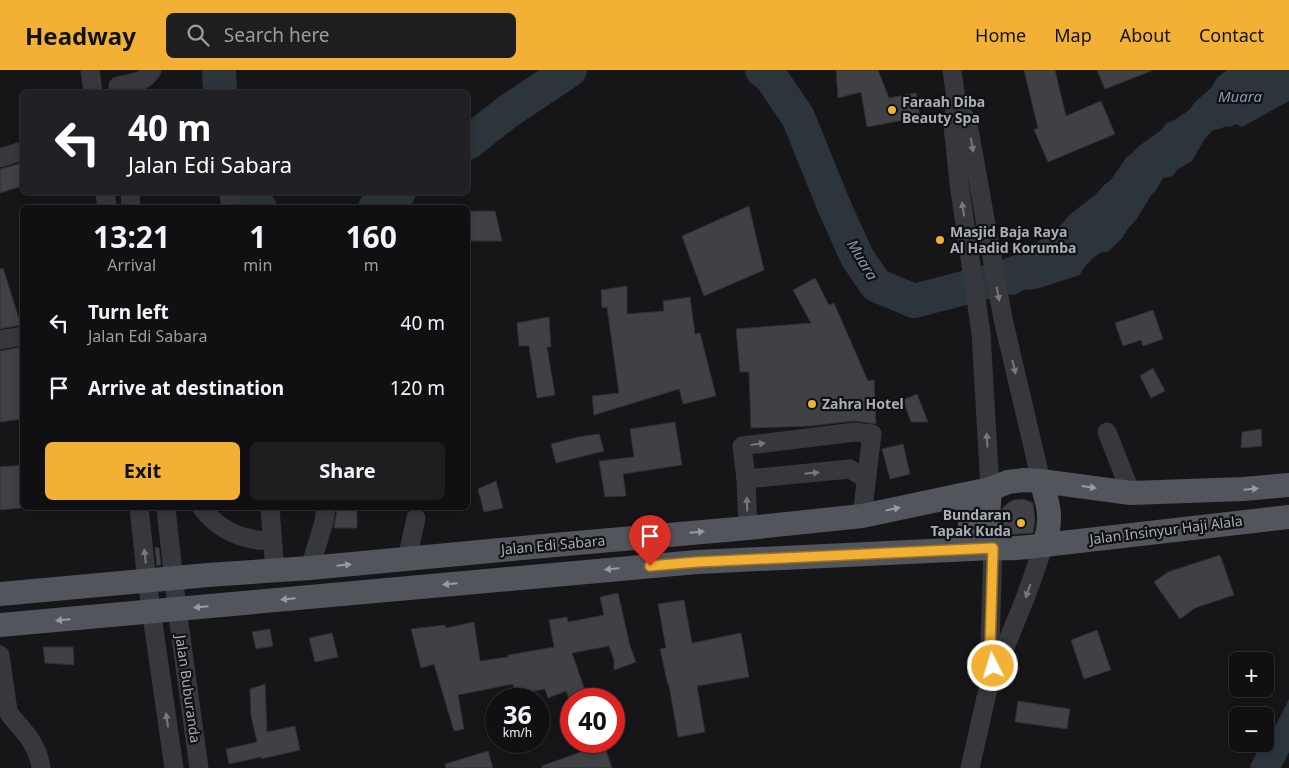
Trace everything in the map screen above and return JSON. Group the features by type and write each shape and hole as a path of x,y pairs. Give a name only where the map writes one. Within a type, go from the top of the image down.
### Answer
{"main road":[{"path":"0,625 697,562 966,549 1027,548 1044,545 1049,531 1049,512 1041,480"},
{"path":"993,548 988,517 990,489 1008,482 1041,480 1131,493 1289,486"},
{"name":"Jalan Edi Sabara","path":"0,594 310,568 862,516 990,489"},
{"path":"961,495 968,510 971,531 966,549"},
{"name":"Jalan Insinyur Haji Alala","path":"1044,545 1289,517"}],"street":[{"path":"90,70 93,90"},
{"path":"118,83 144,80 152,70"},
{"path":"952,70 956,99 953,125 958,183 981,333 990,489"},
{"path":"956,99 968,124 1003,319 1041,480"},
{"path":"0,158 20,152"},
{"path":"0,340 20,336"},
{"path":"748,528 746,479 742,446 855,432 872,434 862,516"},
{"path":"1107,432 1131,493"},
{"path":"746,479 850,469 866,479"},
{"name":"Jalan Buburanda","path":"140,510 147,581 174,768"},
{"name":"Jalan Buburanda","path":"166,510 177,609 199,768"},
{"path":"203,510 209,518 227,531 252,540 272,540"},
{"path":"270,510 275,571"},
{"path":"310,568 326,510"},
{"path":"407,558 416,518"},
{"path":"993,666 1004,650 1044,545"},
{"path":"970,768 993,666 990,647 993,548"},
{"path":"0,655 8,711 30,738 40,758 41,768"}],"water":[{"name":"Muara","path":"1227,70 1289,70 1289,101 1242,127 1235,124 1231,127 1226,126 1213,130 1204,140 1192,161 1177,170 1173,176 1163,178 1123,237 1107,252 1102,252 1093,258 1080,275 1036,289 1024,290 1015,295 1007,294 1002,267 1062,224 1068,216 1110,181 1126,158 1160,131 1167,123 1189,110 1212,87 1218,77"},
{"path":"1289,699 1289,752 1281,768 1251,768 1250,766 1257,752 1274,752 1274,727"}],"building":[{"path":"836,70 878,70 889,98 916,93 920,117 867,127 861,92 838,98"},
{"path":"1024,70 1055,70 1066,116 1101,101 1115,134 1048,162 1034,130 1038,128"},
{"path":"1097,70 1151,70 1151,71 1105,89"},
{"path":"20,164 20,187 0,193 0,169"},
{"path":"749,206 764,270 704,296 682,236"},
{"path":"470,211 495,211 502,241 470,241"},
{"path":"3,268 20,325 0,329 0,269"},
{"path":"815,278 829,305 834,303 868,381 874,380 876,424 854,421 811,426 751,428 749,372 740,372 736,329 811,323 793,290"},
{"path":"627,286 627,314 664,311 663,301 690,297 695,334 700,333 716,396 683,404 679,389 594,415 592,396 619,393 607,307 602,308 601,290"},
{"path":"1153,310 1163,339 1143,346 1141,340 1123,346 1115,323"},
{"path":"549,317 551,347 547,347 555,395 537,398 529,346 519,346 517,323"},
{"path":"20,347 20,419 0,422 0,351"},
{"path":"1153,368 1165,391 1151,398 1140,376"},
{"path":"917,394 928,422 911,422 903,400"},
{"path":"675,422 682,465 623,474 626,496 605,497 599,461 634,457 630,429"},
{"path":"1261,429 1262,446 1241,448 1242,432"},
{"path":"599,434 604,451 556,463 551,444"},
{"path":"903,444 910,474 890,479 882,449"},
{"path":"20,465 20,508 0,510 0,467"},
{"path":"496,481 503,508 484,512 478,489"},
{"name":"Bundaran Tapak Kuda","path":"1023,499 1033,503 1035,520 1033,533 1005,535 1002,509 1014,500"},
{"path":"337,510 357,510 357,528 334,528"},
{"path":"155,548 159,548 161,565 157,566"},
{"path":"1220,555 1234,595 1195,608 1180,619 1154,582 1168,572"},
{"path":"618,593 630,646 636,662 614,670 614,660 609,646 572,653 584,688 560,688 560,693 550,697 550,688 514,688 513,684 485,688 485,690 458,695 464,729 454,731 434,664 421,668 411,629 445,625 446,628 474,622 480,661 508,657 508,655 554,647 549,620 567,617 568,622 604,615 600,597"},
{"path":"684,600 692,643 741,633 749,677 697,686 705,732 678,737 669,685 660,649 666,648 658,604"},
{"path":"270,629 273,646 256,649 252,632"},
{"path":"1097,630 1111,670 1084,679 1071,640"},
{"path":"332,633 338,657 315,662 309,638"},
{"path":"43,647 73,647 74,665 45,663"},
{"path":"265,684 267,732 295,726 300,750 229,764 226,749 257,742 251,716 250,689"},
{"path":"1018,701 1070,709 1067,729 1015,722"},
{"path":"485,752 489,753 493,768 446,768 445,764"},
{"path":"578,753 607,753 612,768 542,768 542,766"}],"waterway":[{"name":"Muara","path":"219,70 220,90"},
{"name":"Muara","path":"470,141 507,112 570,70"},
{"name":"Muara","path":"762,70 771,77 798,117 857,257 876,285 914,301 1002,278 1030,267"},
{"name":"Muara","path":"252,195 258,205"},
{"name":"Muara","path":"380,205 394,195"}],"place":[{"name":"Faraah Diba Beauty Spa","path":"892,110"},
{"name":"Masjid Baja Raya Al Hadid Korumba","path":"940,240"},
{"name":"Zahra Hotel","path":"812,404"},
{"name":"Bundaran Tapak Kuda","path":"1021,523"}],"route":[{"path":"650,566 697,562 993,548 990,647 993,666"}]}
